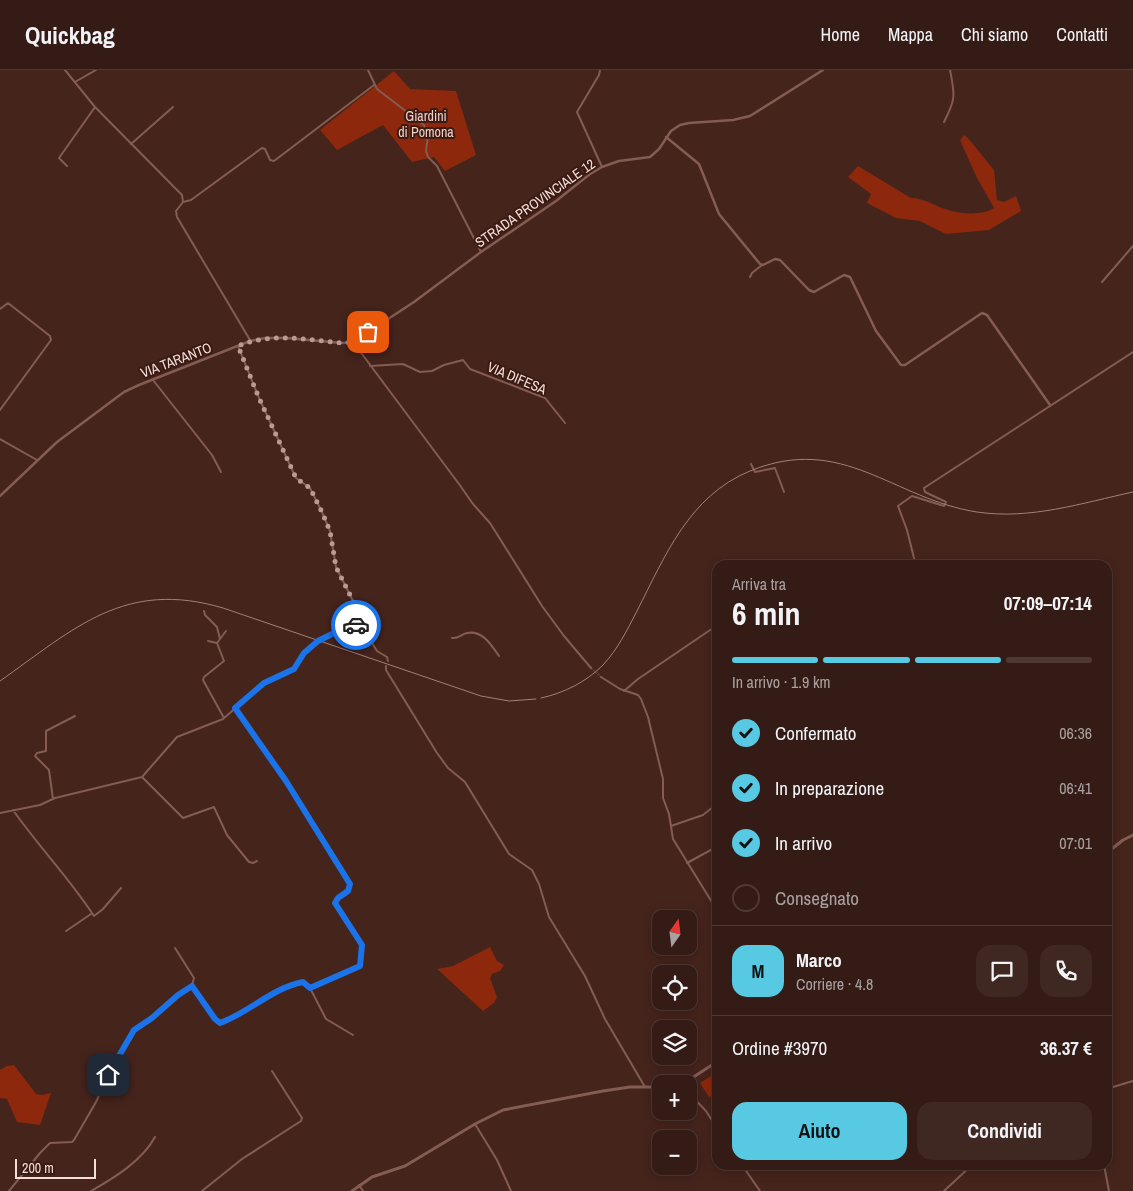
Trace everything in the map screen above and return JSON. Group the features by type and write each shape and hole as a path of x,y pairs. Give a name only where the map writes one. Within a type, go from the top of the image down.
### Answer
{"main road":[{"path":"1112,849 1133,835"},
{"path":"696,1075 712,1064"},
{"path":"352,1191 372,1177 406,1166 475,1124 503,1110 603,1091 630,1087 652,1088"}],"street":[{"path":"65,70 95,107 182,196 184,202"},
{"path":"75,82 96,70"},
{"path":"368,70 376,89 424,125 428,136 426,151 428,157 437,166 481,252"},
{"path":"600,70 599,75 577,112 602,167"},
{"name":"STRADA PROVINCIALE 12","path":"353,342 421,297 481,252 602,167 629,159 650,157 659,149 675,127 689,123 733,120 750,116 824,70"},
{"path":"944,122 954,102 950,70"},
{"path":"250,341 177,217 176,211 184,202 191,200 262,148 265,149 270,160 274,161 374,85"},
{"path":"67,166 59,158 95,107"},
{"path":"131,144 173,107"},
{"path":"666,137 701,165 719,214 757,262 762,265"},
{"path":"1102,282 1133,246"},
{"path":"750,277 762,265 774,259 780,260 809,290 814,292 844,275 850,277 876,331 901,365 905,365 980,314 985,313 1050,405"},
{"path":"0,309 8,303 50,336 51,340 0,410"},
{"name":"VIA TARANTO","path":"0,496 57,442 124,392 250,341 274,337 342,343 353,342"},
{"path":"353,342 459,484 468,499 490,523 542,606 591,668"},
{"path":"238,346 259,398 296,478 310,488 322,512 330,531 336,567 356,607 360,624 377,651 387,657 388,661"},
{"path":"914,560 907,530 898,506 912,496 944,506 946,502 924,492 924,488 1133,352"},
{"name":"VIA DIFESA","path":"370,366 403,364 420,372 432,371 444,365 463,360 470,369 544,398 565,423"},
{"path":"153,380 212,455 221,472"},
{"path":"0,439 37,460"},
{"path":"751,464 755,472 775,468 784,492"},
{"path":"204,611 205,615 217,627 220,639"},
{"path":"0,813 40,805 53,799 142,776 177,737 224,718 264,683 294,669 304,653 318,641 360,624"},
{"path":"624,691 638,679 712,629"},
{"path":"224,718 203,680 204,677 224,661 218,643 226,630"},
{"path":"452,638 459,638 467,633 485,637 499,656"},
{"path":"208,641 218,643"},
{"path":"386,666 386,670 437,753 448,768 464,782 509,854 532,870 539,884 549,917 585,976 605,1019 645,1088"},
{"path":"601,677 624,691 638,695 641,698 648,717 663,779 663,798 675,845 712,903"},
{"path":"235,708 286,781 350,886 348,891 338,898 335,903 362,945 362,963 357,968 310,988"},
{"path":"53,799 49,770 35,756 37,753 46,751 46,731 75,716"},
{"path":"142,776 183,818 214,807 228,837 248,861 252,863 257,861"},
{"path":"671,826 703,815 712,808"},
{"path":"13,810 66,880 78,892 92,914"},
{"path":"687,863 712,849"},
{"path":"66,932 92,914 94,916 103,909 121,888"},
{"path":"9,1191 50,1143 72,1142 74,1140 96,1102 114,1062 134,1030 192,986 194,978 176,948"},
{"path":"192,986 215,1019 220,1023 252,1008 278,990 303,982 310,988 326,1019 353,1035"},
{"path":"202,1191 252,1152 301,1122 302,1118 272,1071"},
{"path":"1112,1087 1133,1081"},
{"path":"697,1101 712,1120"},
{"path":"475,1124 497,1160 511,1191"},
{"path":"91,1191 119,1174 145,1151 155,1137"},
{"path":"745,1170 760,1191"},
{"path":"944,1191 967,1170"},
{"path":"1105,1170 1110,1191"},
{"path":"359,1185 363,1191"}],"green space":[{"name":"Giardini di Pomona","path":"394,71 410,89 456,91 476,155 445,171 434,157 412,162 383,125 337,150 320,130"},
{"path":"964,135 994,170 997,200 1004,202 1016,196 1021,211 989,230 946,234 920,221 896,218 867,203 871,194 848,177 858,166 911,198 924,200 957,212 976,213 989,211 994,208 977,178 960,140"},
{"path":"490,947 497,961 504,965 500,971 492,974 490,978 497,997 494,1003 483,1011 437,969 453,966"},
{"path":"14,1065 36,1094 51,1093 40,1125 17,1122 7,1099 0,1098 0,1070"},
{"path":"712,1075 712,1095 709,1097 700,1083"}],"tunnel":[{"path":"591,668 601,677"}],"railway":[{"path":"541,698 574,686 589,677 603,665 622,639 658,569 681,530 711,496 729,482 750,471 783,461 813,460 841,464 867,472 947,505 977,512 997,514 1017,514 1056,509 1133,492"},
{"path":"0,681 53,643 103,614 129,604 157,600 188,601 223,608 481,696 509,701 536,699"}],"way so far":[{"path":"356,625 360,624 356,607 336,567 330,531 322,512 310,488 296,478 259,398 238,346 250,341 274,337 342,343 353,342 368,332"}],"route":[{"path":"108,1075 134,1030 192,986 218,1023 220,1023 252,1008 278,990 300,982 305,982 310,988 357,968 362,963 362,945 335,903 338,898 348,891 350,884 286,781 235,708 264,683 294,669 304,653 314,643 356,625"}]}
